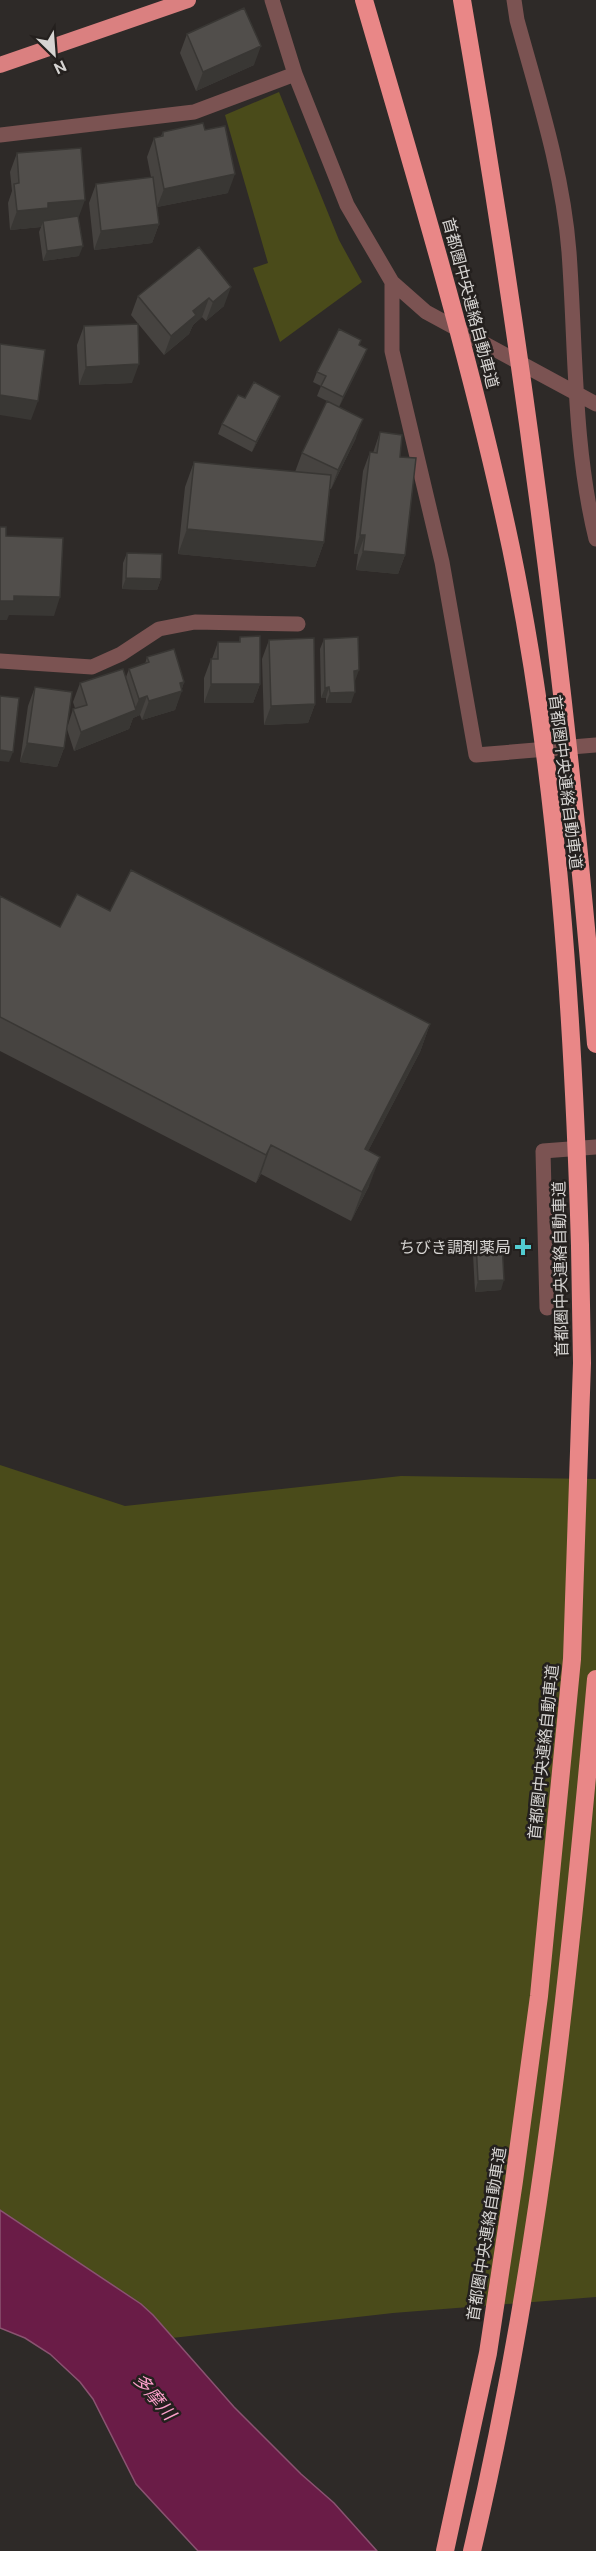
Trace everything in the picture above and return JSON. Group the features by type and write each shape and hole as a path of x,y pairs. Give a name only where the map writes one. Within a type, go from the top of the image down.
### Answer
{"highway":[{"path":"0,65 188,0"},
{"name":"首都圏中央連絡自動車道","path":"364,0 472,376 511,550 540,725 560,895 575,1080 582,1363 572,1659 539,1996 514,2181 488,2353 445,2551"},
{"name":"首都圏中央連絡自動車道","path":"462,0 491,168 546,567 584,895 596,1044"},
{"path":"472,2551 513,2360 542,2170 566,1997 596,1679"}],"street":[{"path":"272,0 296,74 347,205 392,282 426,312 596,404"},
{"path":"514,0 551,144 568,250 575,393 588,506 596,539"},
{"path":"0,135 194,112 296,74"},
{"path":"392,282 392,351 442,562 476,755 596,745"},
{"path":"0,661 92,667 121,654 159,629 195,622 298,624"},
{"path":"547,1308 543,1151 596,1148"}],"shaded area":[{"path":"279,92 339,240 362,282 280,342 253,268 268,263 225,115"},
{"path":"0,1465 125,1506 401,1476 596,1479 596,2297 393,2313 172,2338 141,2304 0,2210"}],"water":[{"name":"多摩川","path":"0,2210 141,2304 234,2407 301,2474 334,2503 377,2551 198,2551 136,2484 93,2399 80,2382 50,2354 25,2338 0,2328"}],"building":[{"path":"244,8 261,46 203,72 187,34"},
{"path":"203,123 205,130 225,126 235,174 164,189 154,138 163,136 163,132"},
{"path":"81,148 85,200 48,203 48,208 17,211 14,184 19,183 17,153"},
{"path":"153,177 159,224 101,231 96,184"},
{"path":"78,216 83,246 47,251 43,221"},
{"path":"199,247 231,287 213,302 209,298 193,311 196,315 171,336 138,296"},
{"path":"138,324 139,364 86,367 84,326"},
{"path":"339,329 361,340 359,345 367,349 343,397 321,386 326,376 317,372"},
{"path":"0,344 45,350 38,401 0,395"},
{"path":"254,382 280,396 256,442 222,424 238,395 245,398"},
{"path":"327,401 363,419 338,470 302,453"},
{"path":"380,432 402,435 400,457 416,458 405,555 363,551 365,535 360,535 370,452 377,453"},
{"path":"194,462 331,475 324,542 187,529"},
{"path":"0,527 6,527 6,536 63,538 60,597 14,596 14,601 0,601"},
{"path":"127,553 162,554 161,579 126,578"},
{"path":"260,636 260,684 211,684 211,659 218,659 218,642 240,642 240,637"},
{"path":"358,637 359,670 354,671 355,692 330,693 329,687 325,688 324,639"},
{"path":"314,638 315,704 271,706 269,640"},
{"path":"174,649 184,682 180,683 182,691 149,701 147,696 139,699 129,669 149,662 147,657"},
{"path":"123,669 136,710 81,732 73,709 87,705 80,683"},
{"path":"35,687 72,692 64,748 27,743"},
{"path":"0,696 19,698 13,752 0,750"},
{"path":"131,870 430,1024 365,1149 380,1157 362,1192 271,1145 266,1155 0,1017 0,896 60,927 77,894 110,911"},
{"path":"502,1242 504,1280 478,1281 476,1243"}],"place":[{"name":"ちびき調剤薬局","path":"523,1247"}]}
